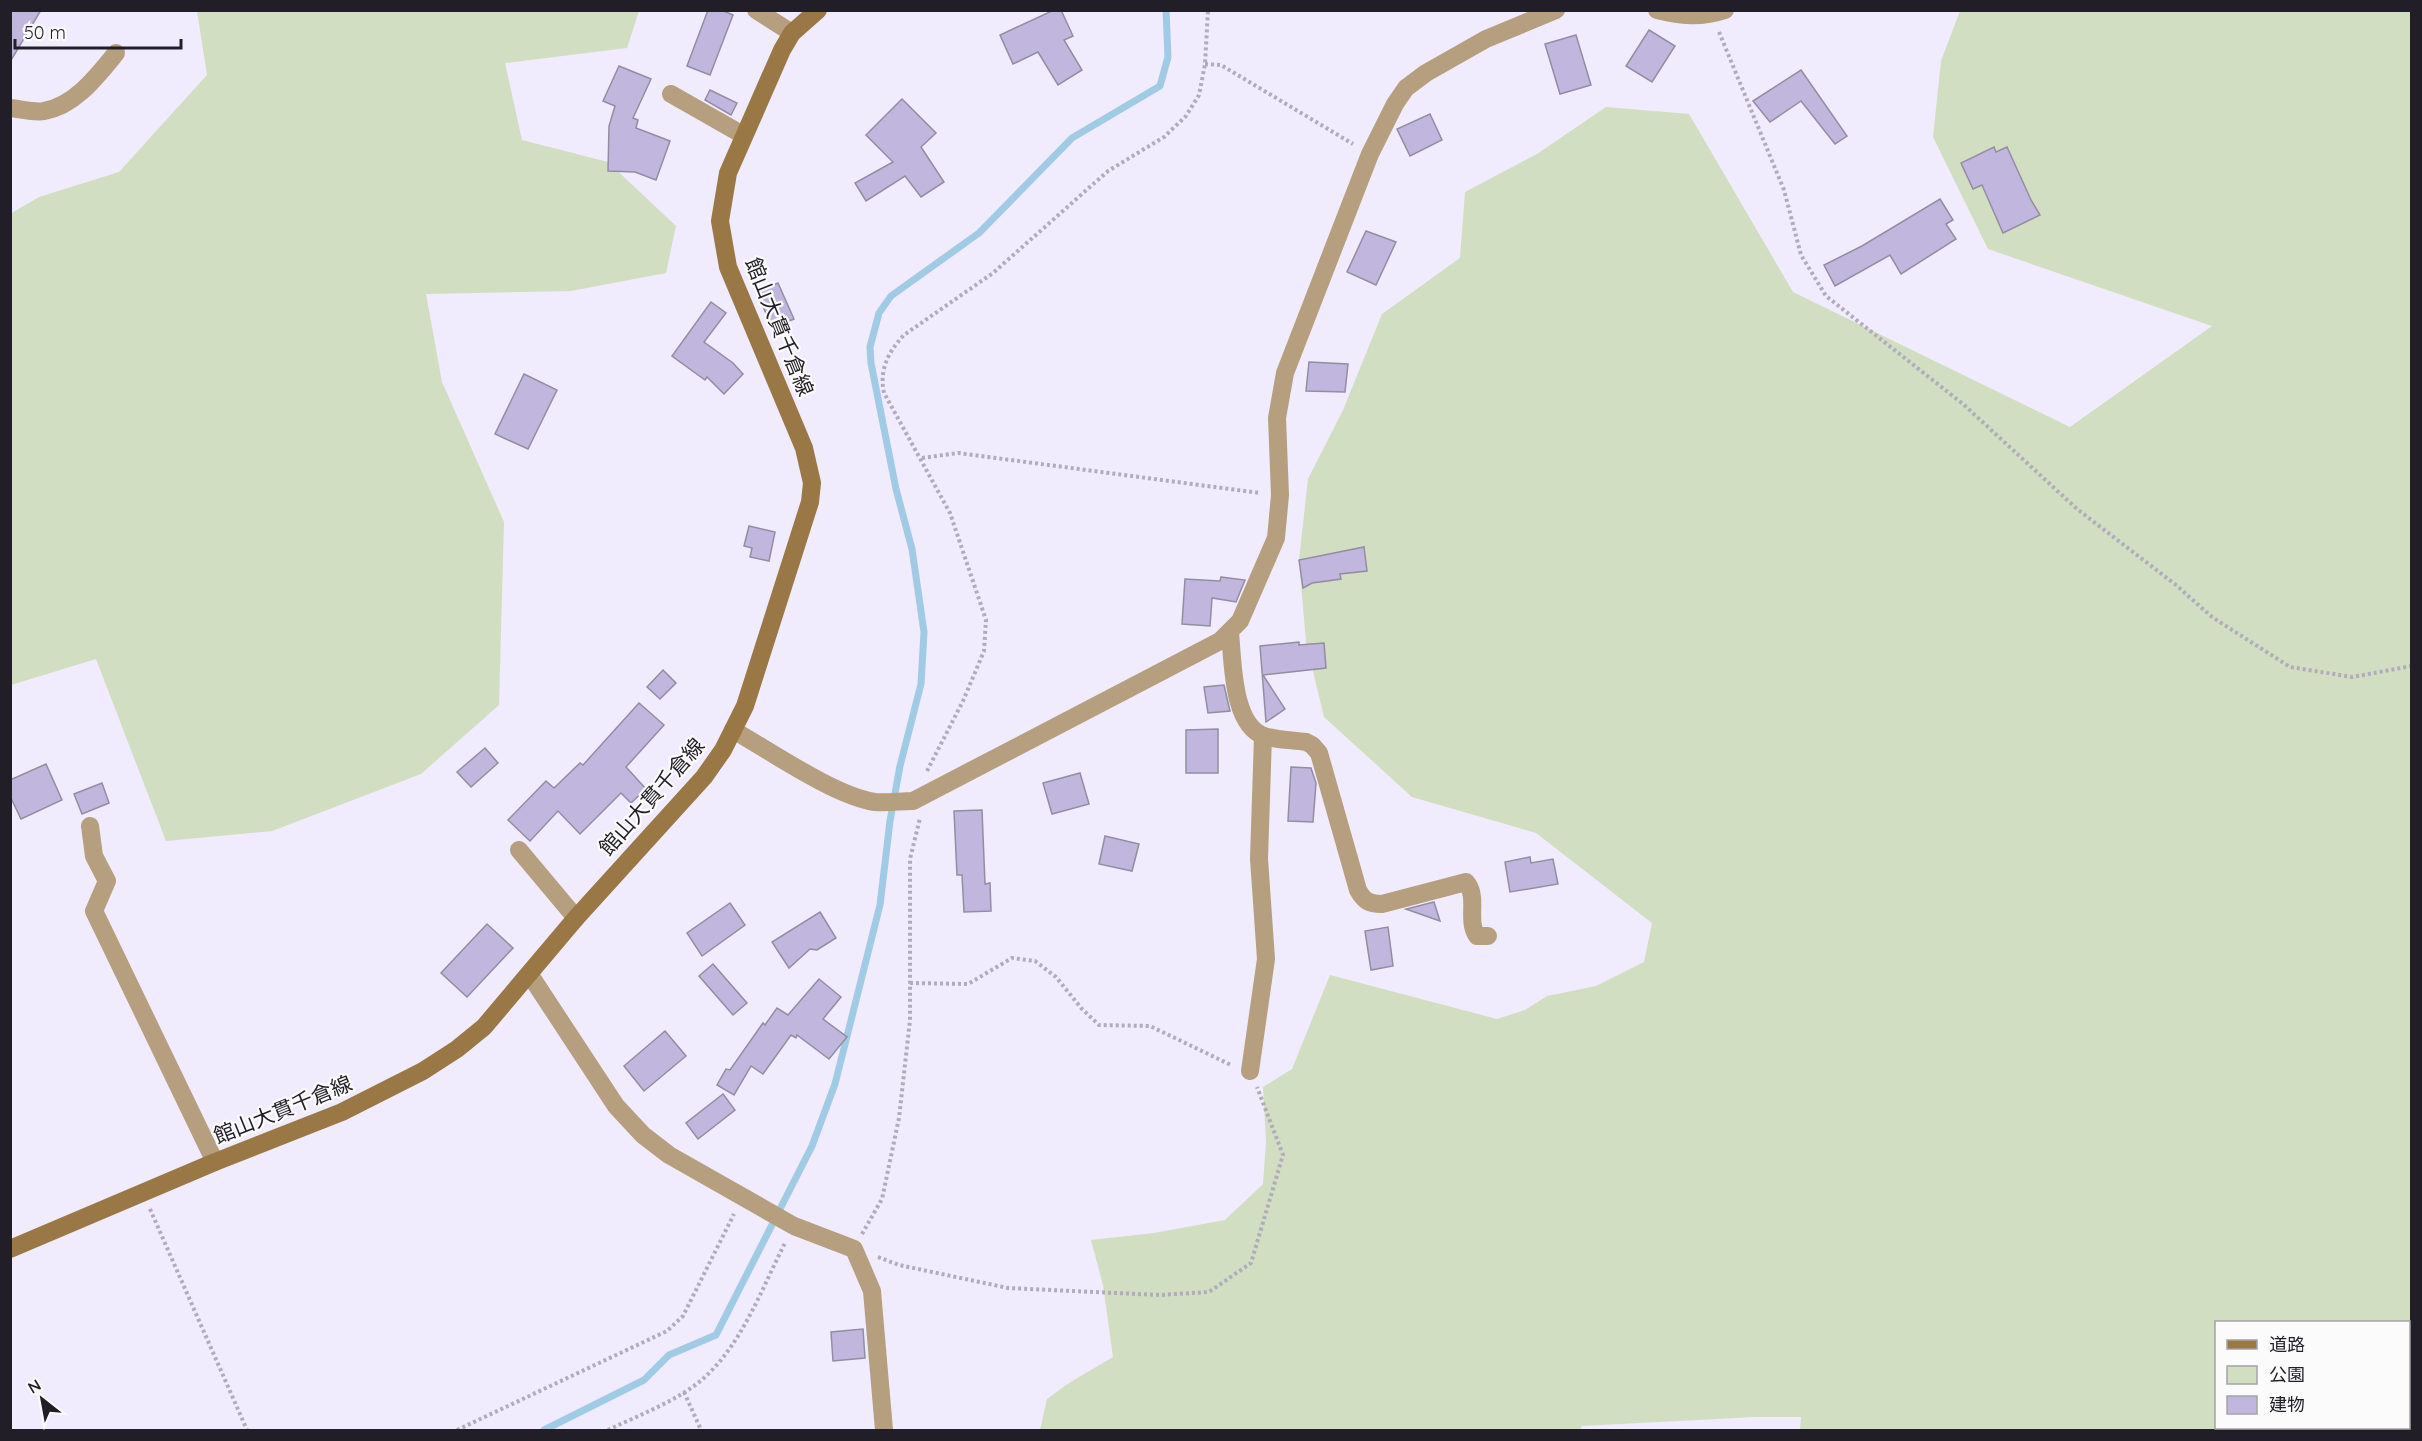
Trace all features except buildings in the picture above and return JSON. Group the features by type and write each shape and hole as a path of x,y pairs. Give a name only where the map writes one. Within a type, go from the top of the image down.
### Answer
{"main road":[{"name":"館山大貫千倉線","path":"14,1244 342,1112 423,1071 457,1048 484,1027 576,918 704,777 745,706 810,502 812,483 804,448 728,267 720,221 725,185 743,135 792,33 818,10"}],"street":[{"path":"756,10 792,33"},
{"path":"733,730 833,787 876,802 913,801 1220,641 1230,633 1240,621 1276,538 1280,495 1277,418 1285,373 1370,154 1395,104 1406,88 1426,73 1486,39 1556,10"},
{"path":"1657,10 1687,17 1719,13"},
{"path":"10,108 44,111 73,99 88,86 116,52"},
{"path":"671,94 743,135"},
{"path":"1230,633 1238,703 1251,725 1263,736 1306,742 1319,753 1358,890 1363,899 1371,904 1382,904 1466,882 1471,889 1473,930 1477,936 1488,936"},
{"path":"1250,1071 1266,959 1259,859 1263,736"},
{"path":"90,826 93,856 107,881 94,911 215,1162"},
{"path":"519,850 576,918"},
{"path":"530,975 616,1106 643,1135 669,1155 794,1226 854,1249 872,1291 884,1431"}],"path":[{"path":"910,983 968,984 1012,958 1035,961 1056,977 1082,1010 1098,1025 1150,1026 1226,1063 1250,1071 1283,1155 1251,1263 1209,1292 1159,1295 1008,1288 899,1265 854,1249 882,1199 899,1118 910,1020 910,983 910,858 921,814 913,801 963,701 984,651 986,620 950,513 884,393 881,380 886,358 892,347 904,335 993,273 1108,171 1164,136 1186,116 1199,95 1205,64 1208,10"},
{"path":"1719,13 1784,190 1801,255 1826,296 1963,404 2077,509 2176,585 2212,617 2290,667 2352,677 2412,666"},
{"path":"1205,64 1221,65 1370,154"},
{"path":"921,458 958,453 1280,495"},
{"path":"143,1193 247,1431"},
{"path":"457,1431 667,1331 683,1316 742,1197"},
{"path":"608,1431 684,1392 704,1378 733,1346 794,1226"},
{"path":"684,1392 701,1431"}],"green space":[{"path":"197,11 639,11 627,48 505,63 522,140 608,162 676,226 666,273 571,291 426,294 442,382 504,522 499,705 421,774 272,831 166,841 96,659 11,685 10,214 39,197 119,172 207,75"},
{"path":"1960,11 2411,11 2411,1430 1800,1430 1801,1417 1755,1417 1582,1426 1580,1430 1040,1430 1047,1399 1113,1357 1103,1285 1091,1240 1154,1233 1225,1220 1263,1184 1266,1142 1263,1087 1292,1069 1330,975 1497,1019 1525,1010 1547,996 1596,986 1644,962 1652,923 1536,833 1412,797 1324,717 1306,642 1299,560 1308,479 1343,410 1382,314 1460,258 1465,192 1537,154 1606,107 1689,114 1793,292 2070,427 2212,326 1988,249 1933,137 1941,61"}],"waterway":[{"path":"544,1430 644,1380 669,1355 716,1335 812,1146 835,1084 880,905 890,821 900,766 921,684 924,632 912,549 896,489 871,363 870,347 879,313 891,296 979,233 1072,138 1160,86 1168,57 1166,10"}]}
